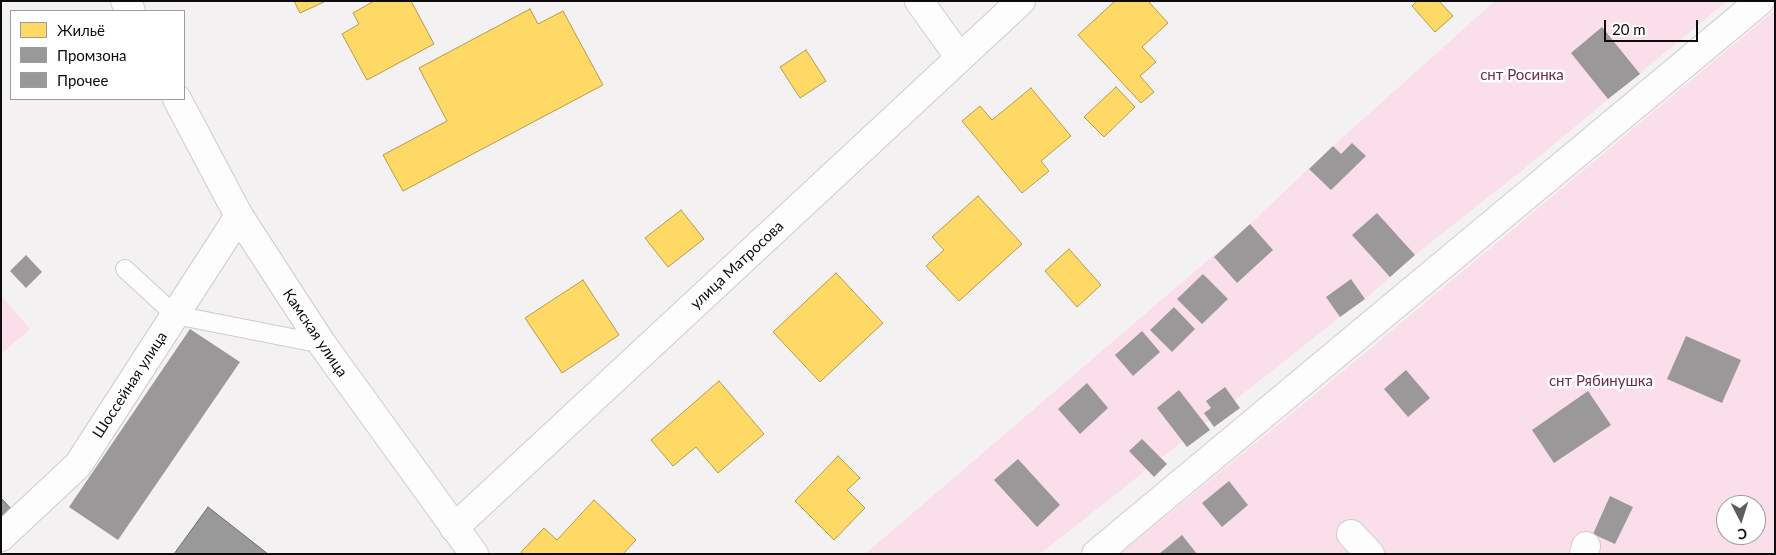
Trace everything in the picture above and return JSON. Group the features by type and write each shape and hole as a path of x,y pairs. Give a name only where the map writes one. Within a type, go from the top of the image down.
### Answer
{"street":[{"path":"919,1 960,58"},
{"name":"улица Матросова","path":"454,528 1021,1"},
{"path":"1101,552 1760,1"},
{"name":"Камская улица","path":"178,100 239,216 322,344 474,554"},
{"name":"Шоссейная улица","path":"1,538 78,465 239,216"},
{"path":"1351,534 1370,554"}],"lane":[{"path":"125,269 175,315 322,344"}],"green space":[{"name":"снт Росинка","path":"1495,1 1727,1 1525,168 1415,255 1365,299 1040,554 865,554 1250,224 1333,146"},
{"name":"снт Рябинушка","path":"1775,10 1775,554 1120,554 1352,364"},
{"path":"1,296 30,329 1,354"}],"building: Жильё":[{"path":"294,1 324,1 324,2 300,13"},
{"path":"374,1 411,1 434,44 367,80 342,34 359,24 353,13"},
{"path":"1115,1 1148,1 1168,23 1142,47 1156,62 1140,76 1154,92 1141,103 1078,35"},
{"path":"1417,1 1439,1 1453,16 1435,32 1412,6"},
{"path":"530,9 538,24 563,11 603,85 403,191 383,155 447,121 419,68"},
{"path":"806,50 826,81 800,98 780,67"},
{"path":"1116,87 1135,107 1104,137 1084,117"},
{"path":"1031,88 1071,136 1041,161 1049,171 1022,193 962,121 980,106 992,120"},
{"path":"978,196 1022,244 959,301 926,266 944,250 932,237"},
{"path":"681,210 704,239 668,267 645,238"},
{"path":"1069,249 1101,285 1077,307 1045,271"},
{"path":"836,273 883,323 820,382 773,332"},
{"path":"583,280 619,335 562,373 525,318"},
{"path":"719,381 764,434 718,473 696,447 673,466 651,440"},
{"path":"838,456 860,478 847,490 865,508 834,540 795,501"},
{"path":"594,500 636,540 623,554 523,554 521,552 544,528 557,540"}],"building: Промзона":[{"path":"1,498 15,513 1,526"},
{"path":"208,507 268,554 174,554"}],"building: Прочее":[{"path":"1602,27 1640,74 1608,99 1571,53"},
{"path":"1352,143 1366,156 1331,190 1309,169 1333,146 1341,154"},
{"path":"1377,213 1415,255 1390,277 1352,235"},
{"path":"1250,224 1273,250 1237,283 1214,257"},
{"path":"26,255 42,272 26,288 10,271"},
{"path":"1203,274 1228,299 1202,324 1177,299"},
{"path":"1351,279 1365,299 1340,317 1326,297"},
{"path":"1174,307 1195,329 1172,352 1150,330"},
{"path":"190,329 240,362 118,540 69,507"},
{"path":"1142,331 1160,352 1133,376 1115,355"},
{"path":"1686,336 1741,360 1722,403 1667,379"},
{"path":"1406,370 1430,398 1408,417 1384,389"},
{"path":"1087,383 1108,408 1080,434 1058,409"},
{"path":"1225,387 1240,408 1214,427 1204,413 1211,408 1206,401"},
{"path":"1179,390 1210,430 1187,447 1157,408"},
{"path":"1588,391 1611,425 1554,463 1532,430"},
{"path":"1142,439 1167,464 1154,477 1129,451"},
{"path":"1018,459 1060,505 1037,527 994,480"},
{"path":"1229,481 1248,505 1222,527 1202,503"},
{"path":"1610,496 1633,507 1615,544 1593,534"},
{"path":"1182,535 1197,554 1159,554"}]}
